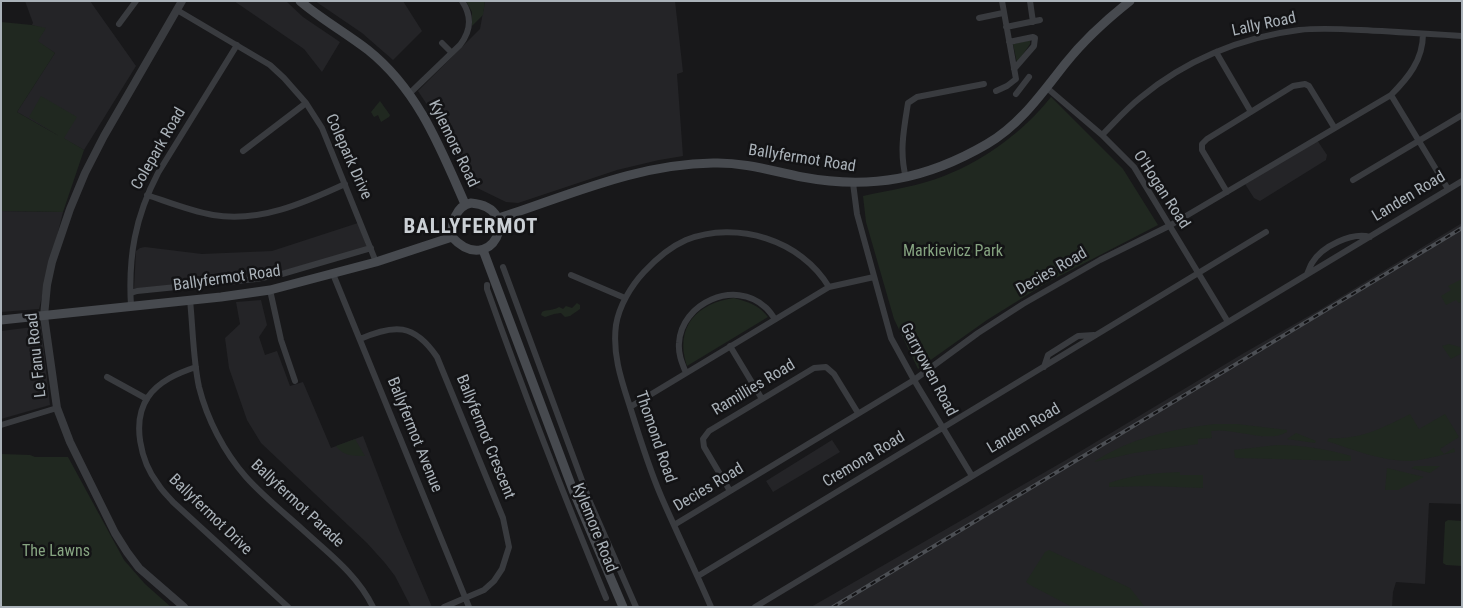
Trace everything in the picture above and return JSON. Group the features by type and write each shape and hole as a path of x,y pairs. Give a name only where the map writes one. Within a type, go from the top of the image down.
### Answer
{"main road":[{"name":"Kylemore Road","path":"300,1 372,54 388,68 410,93 432,129 465,204"},
{"name":"Ballyfermot Road","path":"499,218 613,179 644,170 679,165 733,163 822,180 854,183 883,182 906,178 954,162 1001,136 1011,128 1047,88 1084,42 1130,1"},
{"path":"471,203 487,206 495,211 499,218 496,237 490,246 483,250 474,251 466,248 457,243 452,237 451,230 457,212 465,204 471,203"},
{"name":"Ballyfermot Road","path":"1,320 270,290 376,262 452,237"},
{"name":"Kylemore Road","path":"483,250 563,466 622,606"}],"street":[{"path":"119,24 136,1"},
{"name":"Le Fanu Road","path":"182,1 104,136 85,173 70,209 52,262 47,285 44,316 57,408 70,442 127,552 139,568 184,607"},
{"path":"410,93 467,36 469,17 462,1"},
{"path":"1002,1 1016,79 1024,84"},
{"path":"1006,27 1037,21 1030,1"},
{"name":"Colepark Drive","path":"177,10 270,65 306,103 322,128 376,262"},
{"path":"979,18 1003,14"},
{"name":"Lally Road","path":"1102,135 1139,98 1164,80 1181,69 1216,52 1246,41 1298,30 1344,29 1462,36"},
{"name":"Decies Road","path":"674,525 914,380 978,333 1023,304 1100,260 1169,226 1391,95 1410,74 1419,58 1423,34"},
{"path":"1009,42 1035,38 1034,46 1014,69"},
{"path":"442,42 452,53"},
{"name":"Colepark Road","path":"132,306 133,244 147,195 158,173 237,45"},
{"path":"1216,52 1251,112"},
{"path":"1016,94 1029,78"},
{"path":"996,92 1016,79"},
{"path":"906,178 902,165 902,146 908,103 917,97 984,84"},
{"path":"1227,192 1202,150 1202,144 1207,139 1293,86 1305,84 1313,90 1334,127"},
{"name":"O'Hogan Road","path":"1047,88 1102,135 1134,167 1228,322"},
{"path":"1391,95 1448,189"},
{"path":"243,151 306,103"},
{"path":"1353,180 1462,115"},
{"name":"Landen Road","path":"755,607 1462,181"},
{"name":"Garryowen Road","path":"854,183 857,214 892,338 914,380 972,476"},
{"path":"147,195 195,212 214,216 252,216 292,207 345,184"},
{"name":"Thomond Road","path":"711,607 660,494 618,372 616,324 625,298 638,278 654,261 673,248 698,236 728,232 752,235 789,247 817,270 829,287"},
{"path":"1199,273 1266,232"},
{"name":"Landen Road","path":"1307,274 1312,262 1333,244 1361,234 1370,237"},
{"name":"Ballyfermot Road","path":"131,293 256,279 282,274 371,248"},
{"name":"Kylemore Road","path":"503,267 584,486 636,607"},
{"name":"Cremona Road","path":"698,576 1199,273"},
{"name":"Ballyfermot Avenue","path":"333,274 469,607"},
{"path":"571,274 625,298"},
{"path":"630,408 829,287 874,276"},
{"name":"Kylemore Road","path":"487,285 520,381 606,598"},
{"path":"270,290 282,340 295,381"},
{"path":"686,373 680,360 679,342 683,326 690,315 705,302 729,294 746,296 765,306 775,319"},
{"name":"Ballyfermot Parade","path":"190,300 196,367 204,404 220,441 232,459 260,492 348,571 373,607"},
{"name":"Ballyfermot Crescent","path":"360,339 389,328 401,329 425,341 438,357 463,418 503,518 509,547 502,569 494,581 484,590 465,598"},
{"path":"730,346 762,399"},
{"path":"107,377 147,399 154,390 168,379 196,367"},
{"name":"Ramillies Road","path":"730,491 704,447 703,439 709,431 814,368 826,367 834,374 858,413"},
{"path":"520,381 530,378"},
{"name":"Ballyfermot Drive","path":"147,399 141,420 140,437 145,460 158,485 193,521 288,607"},
{"path":"540,405 552,401"},
{"path":"1,425 57,408"},
{"name":"Kylemore Road","path":"554,469 563,466"},
{"name":"Kylemore Road","path":"573,490 584,486"},
{"path":"444,607 465,598"}],"shaded area":[{"path":"25,1 90,1 136,66 84,150 17,112 55,53 37,41 45,29 32,25 33,23"},
{"path":"234,1 286,1 303,17 340,42 322,72 304,49"},
{"path":"315,1 403,1 422,31 393,60 362,33"},
{"path":"485,1 675,1 683,72 677,74 683,156 617,170 518,203 506,202 469,184 442,127 418,91 480,29"},
{"path":"1317,140 1327,155 1326,160 1260,201 1254,198 1245,184"},
{"path":"1,211 63,212 39,309 1,312"},
{"path":"358,223 367,247 273,274 235,280 134,289 136,251 140,248 202,254 272,251"},
{"path":"1462,223 1462,504 1429,503 1425,584 1396,582 1392,607 811,607 1066,460"},
{"path":"261,300 267,325 259,337 265,355 277,351 290,386 303,382 331,448 363,436 399,530 432,607 411,607 395,576 385,563 367,543 261,443 247,420 229,368 225,338 240,324 236,302"},
{"path":"41,326 50,405 1,419 1,331"},
{"path":"832,440 840,452 773,492 766,481"}],"green space":[{"path":"466,1 485,1 483,15 472,26 472,12"},
{"path":"1,22 46,28 38,41 55,53 17,112 59,136 29,117 41,96 77,117 64,138 84,150 63,212 1,211"},
{"path":"1030,40 1030,44 1017,63 1013,44"},
{"name":"Markievicz Park","path":"1051,97 1123,169 1158,225 1048,282 987,320 918,369 894,319 866,222 863,196 915,185 974,162 1016,133"},
{"path":"380,101 390,115 381,122 378,115 374,117 371,112"},
{"path":"1462,279 1462,301 1459,303 1456,300 1446,305 1441,296 1451,290 1448,286"},
{"path":"734,298 757,307 768,317 687,366 684,340 686,329 692,319 699,311 709,305"},
{"path":"577,303 580,305 580,309 570,316 565,317 561,313 545,317 541,315 544,311 559,307 563,309 566,306 572,308"},
{"path":"1449,344 1460,347 1462,353 1451,359 1442,346"},
{"path":"1410,414 1419,429 1445,414 1459,437 1440,449 1444,454 1454,448 1455,452 1421,460 1399,461 1368,454 1327,441 1329,438 1351,437 1371,432"},
{"path":"1215,424 1237,424 1287,430 1287,432 1279,435 1260,436 1230,431 1211,431 1212,438 1198,439 1198,444 1134,453 1094,462 1123,446 1148,437 1175,430"},
{"path":"1296,433 1316,441 1315,443 1287,439"},
{"path":"355,439 365,456 345,454 336,446"},
{"path":"1277,445 1333,451 1351,456 1351,461 1235,458 1234,450"},
{"name":"The Lawns","path":"1,454 68,457 124,560 145,584 171,607 1,607"},
{"path":"1415,466 1440,466 1430,473 1411,468"},
{"path":"1387,468 1424,477 1398,490 1385,490"},
{"path":"1180,472 1180,475 1203,475 1203,488 1109,487 1109,483 1126,478"},
{"path":"1448,520 1462,521 1462,566 1446,565 1443,563 1445,522"},
{"path":"1049,550 1130,588 1145,607 1072,607 1030,585 1026,582 1045,552"}],"railway":[{"path":"833,607 1462,228"}],"district":[{"name":"BALLYFERMOT","path":"471,228"}]}
